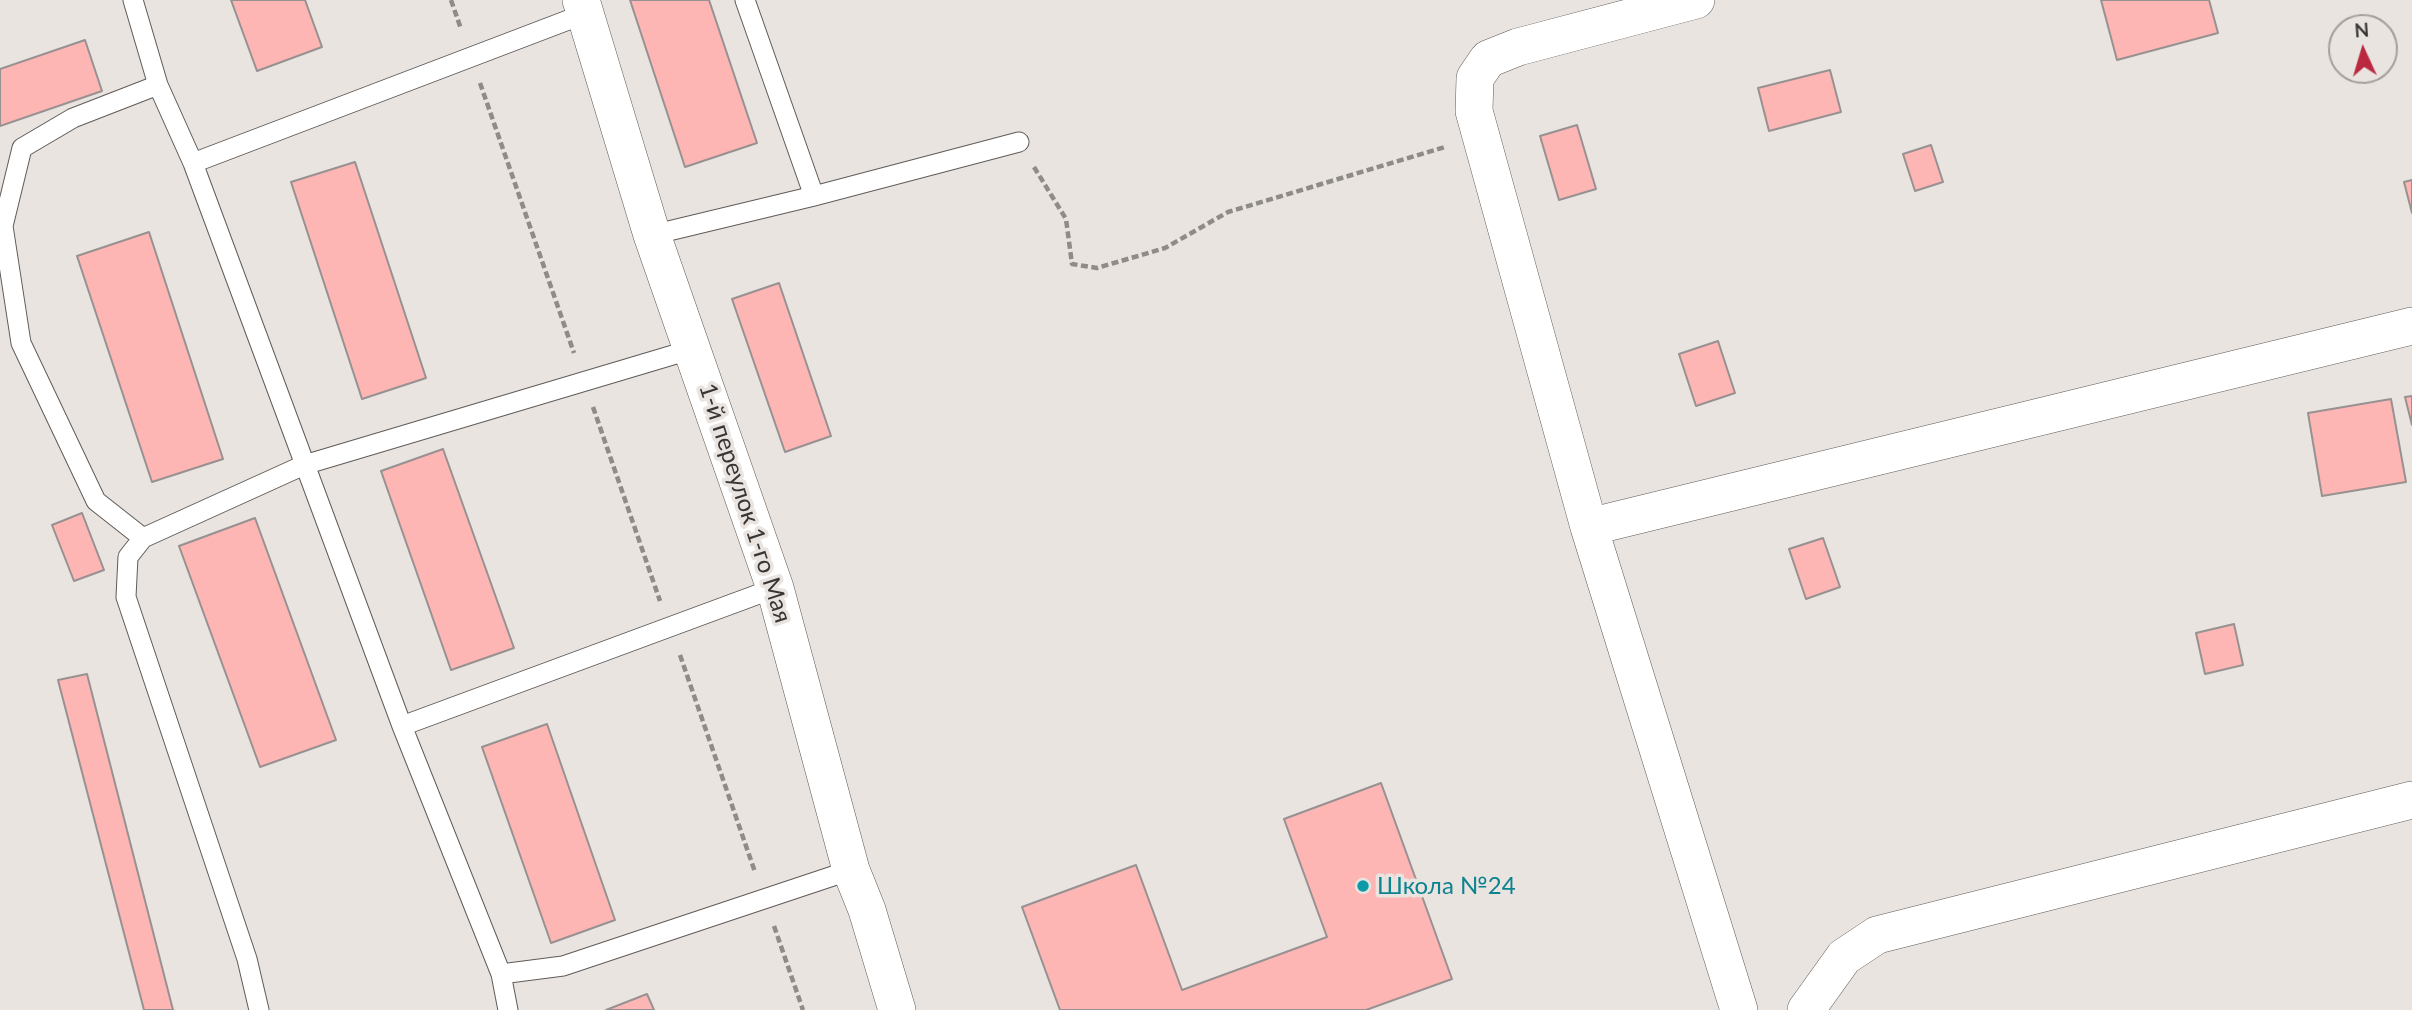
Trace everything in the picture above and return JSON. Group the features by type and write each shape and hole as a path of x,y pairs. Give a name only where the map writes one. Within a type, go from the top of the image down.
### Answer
{"street":[{"path":"1696,0 1518,47 1488,59 1475,78 1474,111 1589,527 1739,1010"},
{"name":"1-й переулок 1-го Мая","path":"583,7 652,234 775,587 851,870 867,910 897,1010"},
{"path":"1589,527 2412,326"},
{"path":"1806,1010 1844,957 1878,935 2412,800"}],"lane":[{"path":"134,0 158,85 193,163 402,726 501,974 509,1010"},
{"path":"745,0 814,196"},
{"path":"193,163 471,57 583,7"},
{"path":"143,538 96,501 21,343 3,226 22,148 73,118 158,85"},
{"path":"652,234 814,196 1019,142"},
{"path":"259,1010 247,958 126,597 128,557 143,538 304,465 693,349"},
{"path":"402,726 775,587"},
{"path":"501,974 563,966 851,870"}],"path":[{"path":"451,0 803,1010"},
{"path":"1019,142 1066,219 1072,264 1097,268 1165,248 1228,212 1445,147 1450,135"}],"building":[{"path":"231,0 305,0 322,47 257,71"},
{"path":"630,0 709,0 757,143 685,167"},
{"path":"2101,0 2209,0 2218,33 2117,60"},
{"path":"85,40 102,91 0,126 0,69"},
{"path":"1830,70 1841,112 1769,131 1758,88"},
{"path":"1577,125 1596,189 1559,200 1540,136"},
{"path":"1931,145 1943,182 1915,191 1903,154"},
{"path":"355,162 426,378 362,399 291,182"},
{"path":"2412,180 2412,213 2404,182"},
{"path":"149,232 223,459 152,482 77,256"},
{"path":"779,283 831,436 785,452 732,299"},
{"path":"1718,341 1735,393 1696,406 1679,354"},
{"path":"2412,396 2412,425 2405,397"},
{"path":"2391,399 2406,482 2322,496 2308,413"},
{"path":"443,449 514,648 451,670 381,471"},
{"path":"82,513 104,570 74,581 52,525"},
{"path":"255,518 336,740 260,767 179,546"},
{"path":"1823,538 1840,587 1806,599 1789,549"},
{"path":"2234,624 2243,665 2205,674 2196,633"},
{"path":"87,674 173,1010 144,1010 58,680"},
{"path":"547,724 615,920 551,943 482,747"},
{"name":"Школа №24","path":"1381,783 1452,979 1366,1010 1060,1010 1022,907 1136,865 1182,990 1327,937 1284,819"},
{"path":"647,994 654,1010 606,1010"}],"place":[{"name":"Школа №24","path":"1363,886"}]}
